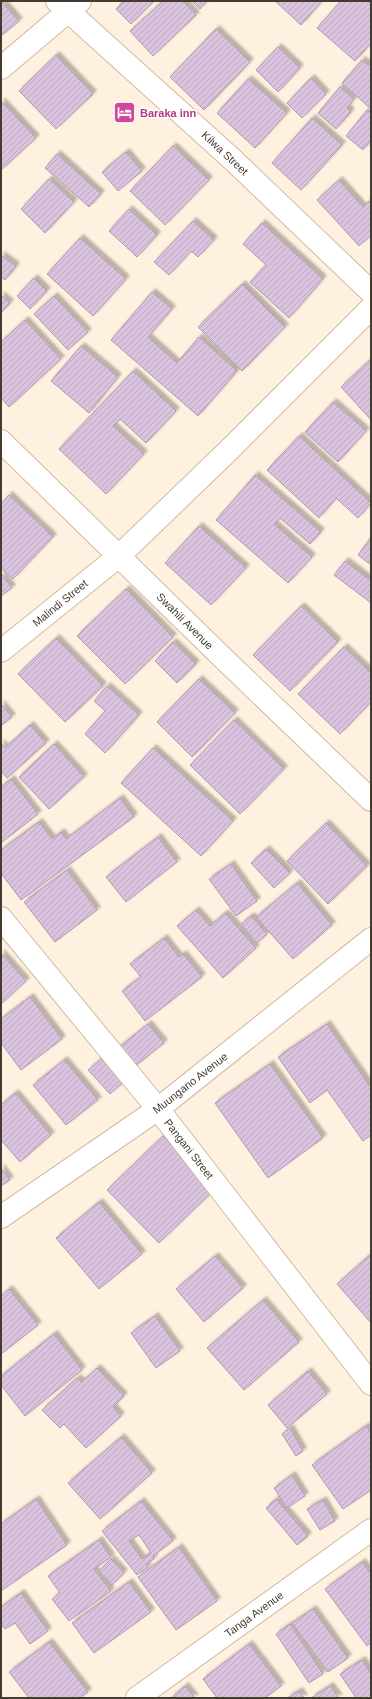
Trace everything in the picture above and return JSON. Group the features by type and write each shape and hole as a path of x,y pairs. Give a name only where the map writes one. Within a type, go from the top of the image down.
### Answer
{"street":[{"path":"1,68 68,4"},
{"name":"Kilwa Street","path":"68,4 371,292"},
{"name":"Malindi Street","path":"1,651 119,556 239,440 371,308"},
{"name":"Swahili Avenue","path":"1,441 371,800"},
{"name":"Pangani Street","path":"1,918 158,1109 371,1384"},
{"name":"Muungano Avenue","path":"1,1217 158,1109 371,939"},
{"name":"Tanga Avenue","path":"137,1698 371,1530"}],"building":[{"path":"1,1 19,21 1,36"},
{"path":"124,1 154,1 131,24 116,9"},
{"path":"163,1 183,1 196,15 153,56 130,31"},
{"path":"192,1 207,1 200,9"},
{"path":"275,1 322,1 301,25"},
{"path":"341,1 371,1 371,43 355,61 317,28"},
{"path":"216,29 250,62 204,110 170,77"},
{"path":"278,47 300,68 278,92 256,70"},
{"path":"56,55 93,94 56,129 19,91"},
{"path":"362,60 371,67 371,109 342,83"},
{"path":"311,78 326,94 302,118 287,103"},
{"path":"248,79 287,113 255,148 217,113"},
{"path":"340,87 354,99 347,108 351,112 336,129 318,113"},
{"path":"1,101 36,138 1,170"},
{"path":"367,110 371,114 371,140 363,150 346,136"},
{"path":"312,118 342,145 301,190 272,163"},
{"path":"173,146 209,180 165,225 130,191"},
{"path":"126,152 142,171 118,191 102,172"},
{"path":"57,154 101,194 89,207 45,168"},
{"path":"49,179 74,202 45,233 21,209"},
{"path":"339,180 363,207 371,200 371,235 359,246 317,200"},
{"path":"129,209 157,235 137,257 109,231"},
{"path":"193,221 214,240 198,257 191,251 169,275 154,262"},
{"path":"262,223 323,279 289,318 250,282 266,265 243,244"},
{"path":"80,238 126,279 93,316 47,274"},
{"path":"1,255 16,266 5,280 1,277"},
{"path":"34,278 47,291 30,309 17,296"},
{"path":"242,284 285,327 242,371 198,327"},
{"path":"152,292 172,309 148,337 177,363 199,337 237,371 198,416 111,340"},
{"path":"1,295 10,303 1,313"},
{"path":"54,296 88,332 68,350 34,314"},
{"path":"25,320 61,359 9,407 1,398 1,342"},
{"path":"81,346 118,377 89,413 51,381"},
{"path":"371,359 371,420 341,387"},
{"path":"133,371 176,411 146,443 120,419 113,426 144,454 106,494 59,449"},
{"path":"333,402 366,431 338,462 305,432"},
{"path":"299,436 371,503 358,518 336,498 319,518 267,470"},
{"path":"255,475 321,532 310,544 280,518 274,524 312,557 288,583 216,520"},
{"path":"9,495 53,537 13,579 1,568 1,504"},
{"path":"199,526 246,568 211,605 165,563"},
{"path":"371,537 371,565 358,555"},
{"path":"345,561 371,581 371,603 334,575"},
{"path":"1,573 12,588 1,596"},
{"path":"126,589 173,637 125,684 77,636"},
{"path":"301,606 338,642 290,691 253,655"},
{"path":"56,638 103,686 65,722 18,674"},
{"path":"173,642 196,664 177,683 155,661"},
{"path":"344,647 371,673 371,702 340,734 298,694"},
{"path":"199,679 235,713 192,757 157,722"},
{"path":"107,686 139,715 105,753 85,734 105,711 94,701"},
{"path":"1,704 12,717 1,726"},
{"path":"234,720 284,769 240,814 190,765"},
{"path":"30,725 46,743 7,778 1,771 1,743 5,748"},
{"path":"54,744 84,777 49,809 19,777"},
{"path":"153,748 233,821 201,856 121,783"},
{"path":"11,779 38,814 1,843 1,787"},
{"path":"120,798 134,817 21,900 1,873 1,850 39,822 52,839 61,832 66,839"},
{"path":"326,823 367,866 328,904 287,861"},
{"path":"158,837 177,862 126,902 106,877"},
{"path":"266,849 290,873 274,888 251,863"},
{"path":"231,864 257,901 236,916 209,879"},
{"path":"67,870 97,910 55,942 24,902"},
{"path":"297,883 332,925 293,959 256,917"},
{"path":"196,910 210,926 225,913 256,948 223,978 177,926"},
{"path":"251,916 267,934 257,943 241,924"},
{"path":"164,938 179,957 183,954 202,977 145,1021 122,991 141,977 130,964"},
{"path":"1,953 26,981 1,1004"},
{"path":"30,997 62,1039 21,1070 1,1043 1,1019"},
{"path":"148,1024 164,1043 133,1068 117,1049"},
{"path":"327,1024 371,1088 371,1135 363,1141 327,1090 310,1103 278,1057"},
{"path":"105,1056 127,1079 110,1094 88,1070"},
{"path":"64,1060 98,1100 66,1125 33,1085"},
{"path":"270,1064 323,1138 268,1178 215,1103"},
{"path":"15,1093 51,1135 20,1162 1,1140 1,1105"},
{"path":"163,1136 214,1190 159,1243 107,1190"},
{"path":"1,1168 10,1180 1,1186"},
{"path":"99,1202 142,1254 99,1289 56,1238"},
{"path":"371,1254 371,1323 337,1284"},
{"path":"215,1256 243,1288 204,1322 176,1289"},
{"path":"9,1289 38,1325 1,1354 1,1296"},
{"path":"263,1300 299,1342 244,1390 207,1348"},
{"path":"155,1316 180,1351 156,1368 131,1333"},
{"path":"54,1334 82,1370 25,1416 1,1385 1,1376"},
{"path":"97,1368 124,1396 113,1407 121,1416 86,1448 64,1424 60,1428 42,1410 77,1378 82,1382"},
{"path":"308,1371 327,1394 287,1428 268,1405"},
{"path":"366,1426 371,1433 371,1490 343,1509 312,1465"},
{"path":"290,1428 303,1451 296,1456 282,1434"},
{"path":"121,1437 152,1473 100,1519 68,1483"},
{"path":"292,1475 305,1496 287,1508 274,1488"},
{"path":"36,1499 67,1545 1,1591 1,1524"},
{"path":"276,1499 308,1536 297,1545 266,1508"},
{"path":"323,1500 335,1521 320,1530 307,1509"},
{"path":"141,1501 173,1541 153,1556 154,1559 146,1564 148,1567 137,1575 102,1531","holes":["139,1535 151,1553 142,1559 129,1541"]},
{"path":"99,1540 111,1557 94,1569 111,1591 69,1621 52,1599 60,1593 48,1576"},
{"path":"179,1547 217,1601 176,1630 138,1577"},
{"path":"111,1559 124,1573 112,1585 99,1571"},
{"path":"362,1562 371,1574 371,1643 367,1646 325,1589"},
{"path":"129,1582 151,1612 94,1653 72,1623"},
{"path":"21,1593 48,1631 30,1644 15,1623 5,1629 1,1624 1,1607"},
{"path":"313,1609 348,1658 328,1672 292,1623"},
{"path":"290,1624 323,1674 309,1683 276,1634"},
{"path":"49,1642 88,1692 80,1698 29,1698 9,1672"},
{"path":"249,1644 281,1686 265,1698 217,1698 203,1679"},
{"path":"362,1660 371,1674 371,1698 356,1698 340,1674"},
{"path":"185,1686 195,1698 171,1698"},
{"path":"330,1686 339,1698 311,1698"},
{"path":"299,1691 304,1698 287,1698"}],"place":[{"name":"Baraka inn","path":"125,113"}]}
